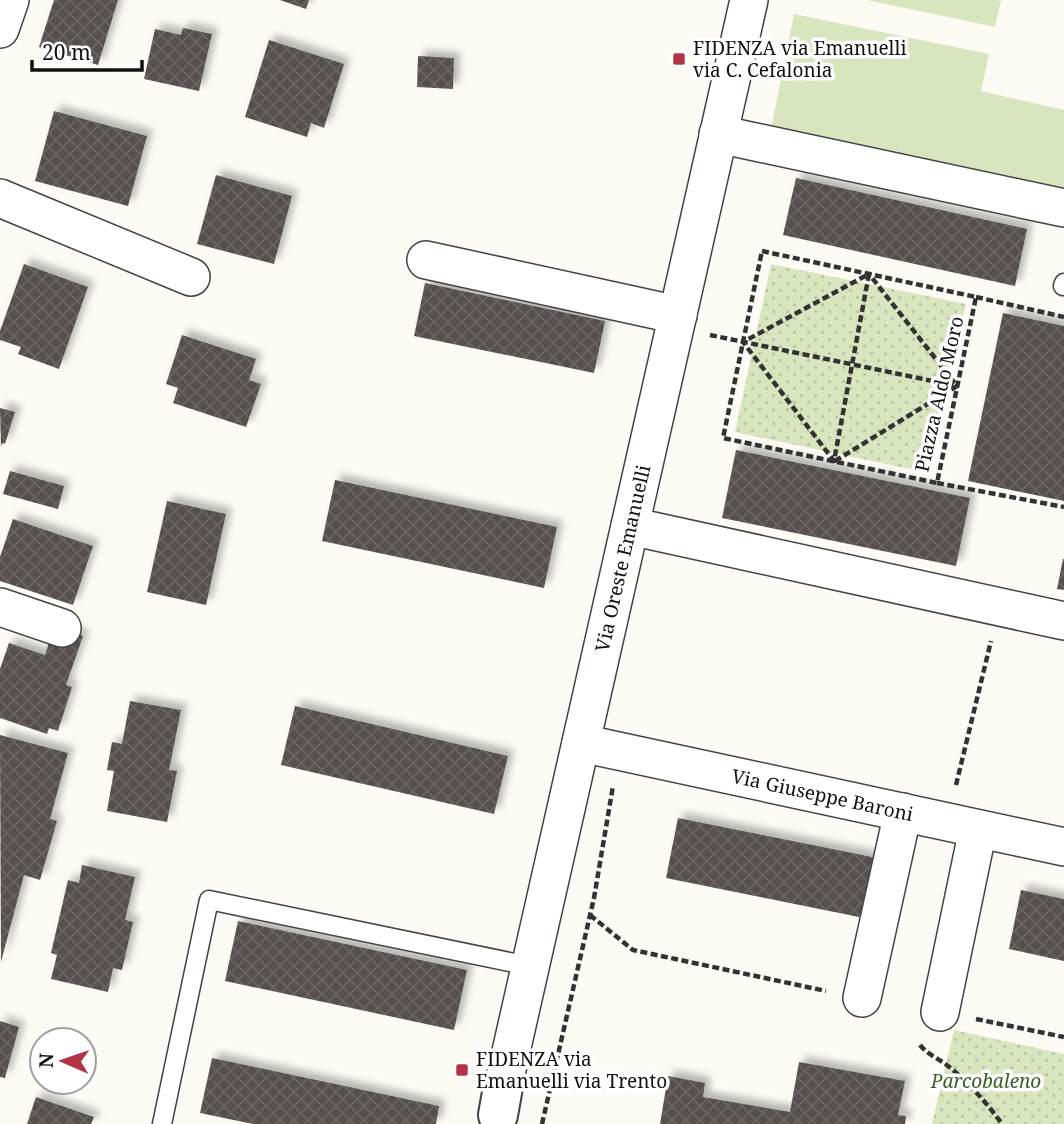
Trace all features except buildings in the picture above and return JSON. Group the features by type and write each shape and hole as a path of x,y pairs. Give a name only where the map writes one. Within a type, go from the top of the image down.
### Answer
{"street":[{"path":"0,29 10,0"},
{"name":"Via Oreste Emanuelli","path":"498,1112 748,0"},
{"path":"718,134 1064,208"},
{"path":"0,198 191,277"},
{"path":"426,260 676,321"},
{"path":"630,526 1064,621"},
{"path":"0,607 62,628"},
{"name":"Via Giuseppe Baroni","path":"581,743 1064,848"},
{"path":"863,999 903,813"},
{"path":"940,1012 978,829"}],"lane":[{"path":"162,1124 209,900 529,966"}],"path":[{"name":"Piazza Aldo Moro","path":"762,251 869,274 976,297 936,483 723,438 762,251"},
{"path":"743,342 869,274"},
{"path":"834,461 869,274"},
{"path":"869,274 957,386"},
{"path":"976,297 1064,317"},
{"path":"676,321 743,342 957,386"},
{"path":"743,342 834,461"},
{"path":"834,461 957,386"},
{"path":"936,483 1064,507"},
{"path":"542,1124 590,915 618,750"},
{"path":"590,915 633,950 863,999"},
{"path":"940,1012 1064,1037"},
{"path":"916,1040 926,1053 947,1065 989,1105 1002,1124"}],"green space":[{"path":"867,0 1001,0 995,27"},
{"path":"794,14 989,54 981,91 1064,110 1064,193 771,129"},
{"path":"771,264 966,304 928,473 735,432"},
{"name":"Parcobaleno","path":"954,1030 1064,1054 1064,1124 932,1124"}],"place":[{"name":"FIDENZA via Emanuelli via C. Cefalonia","path":"679,59"},
{"name":"FIDENZA via Emanuelli via Trento","path":"462,1070"}]}
